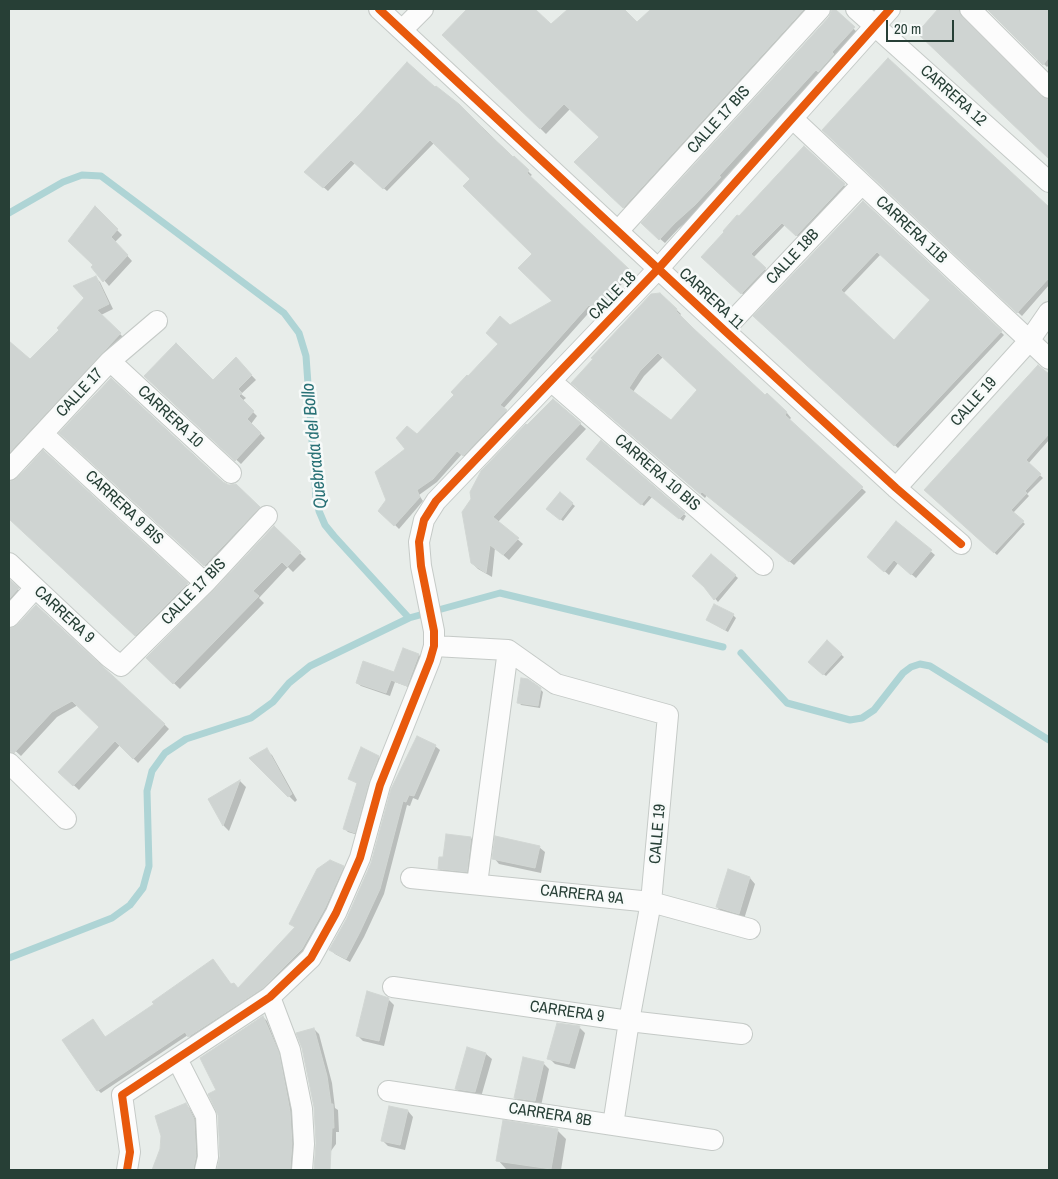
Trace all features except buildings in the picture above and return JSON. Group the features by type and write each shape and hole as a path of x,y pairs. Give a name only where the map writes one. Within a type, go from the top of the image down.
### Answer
{"street":[{"name":"CARRERA 11","path":"379,9 724,330 896,488 960,544"},
{"path":"402,30 423,9"},
{"name":"CALLE 17 BIS","path":"618,231 820,9"},
{"name":"CARRERA 12","path":"856,9 1049,182"},
{"name":"CALLE 18","path":"434,639 421,566 419,542 424,520 436,501 658,269 890,9"},
{"path":"970,9 1049,88"},
{"name":"CARRERA 11B","path":"793,119 1049,359"},
{"name":"CALLE 18B","path":"724,330 862,184"},
{"name":"CALLE 19","path":"896,488 1029,341 1049,312"},
{"name":"CALLE 17","path":"9,470 110,361 157,321"},
{"name":"CARRERA 10","path":"110,361 231,473"},
{"name":"CARRERA 10 BIS","path":"551,381 763,565"},
{"name":"CARRERA 9 BIS","path":"43,434 205,583"},
{"name":"CALLE 17 BIS","path":"120,666 205,583 267,516"},
{"name":"CARRERA 9","path":"9,563 120,666"},
{"path":"9,617 36,588"},
{"path":"127,1170 130,1152 122,1095 270,997 312,958 336,913 360,858 380,785 430,660 434,639 508,650 476,884"},
{"name":"CALLE 19","path":"508,650 556,684 668,715 651,902 629,1021 613,1125"},
{"path":"9,763 66,819"},
{"name":"CARRERA 9A","path":"411,878 651,902 750,929"},
{"name":"CARRERA 9","path":"393,987 629,1021 742,1034"},
{"path":"270,997 290,1050 302,1109 304,1144 302,1170"},
{"path":"177,1059 206,1116 208,1158 205,1170"},
{"name":"CARRERA 8B","path":"388,1091 713,1140"}],"waterway":[{"name":"Quebrada del Bollo","path":"9,213 63,182 82,175 101,176 284,313 299,333 306,356 316,497 319,511 325,525 334,536 409,618 500,593 723,647"},
{"path":"9,958 112,918 130,905 143,888 149,866 147,791 152,771 165,753 186,739 251,718 273,702 289,683 310,666 409,618"},
{"name":"Quebrada del Bollo","path":"741,653 787,703 850,720 862,718 874,710 903,673 911,667 920,664 930,666 1049,740"}],"cycle path":[{"path":"379,9 724,330 896,488 961,544"},
{"path":"127,1170 130,1152 122,1095 270,997 311,958 336,913 360,858 380,785 434,646 434,631 421,566 419,542 424,520 436,501 658,269 890,9"}]}
